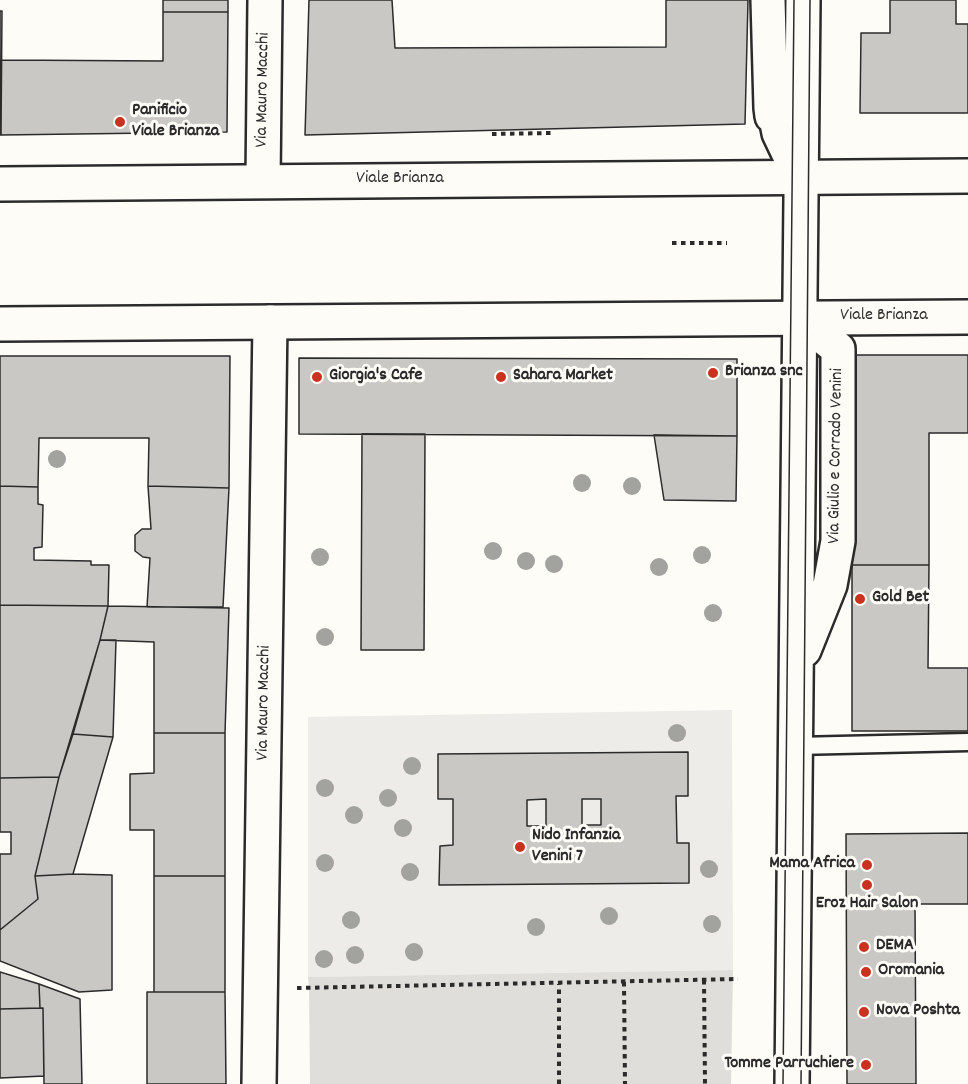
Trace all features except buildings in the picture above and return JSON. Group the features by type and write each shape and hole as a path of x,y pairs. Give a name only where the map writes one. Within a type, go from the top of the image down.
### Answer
{"street":[{"name":"Via Mauro Macchi","path":"263,180 265,0"},
{"path":"768,0 772,116 776,118 779,133 801,177"},
{"path":"799,317 803,0"},
{"name":"Viale Brianza","path":"0,184 263,180 968,176"},
{"name":"Via Giulio e Corrado Venini","path":"792,1084 797,669 830,585 838,540 838,349 799,317"},
{"name":"Viale Brianza","path":"0,324 968,317"},
{"name":"Via Mauro Macchi","path":"259,1084 270,322"}],"lane":[{"path":"796,746 968,742"}],"path":[{"path":"492,134 552,133"},
{"path":"672,243 727,243"},
{"path":"260,989 738,979"},
{"path":"704,980 705,1084"},
{"path":"624,982 625,1084"},
{"path":"558,1084 559,984"}],"shaded area":[{"name":"Nido Infanzia Venini 7","path":"732,710 733,970 308,977 308,717"},
{"path":"733,970 731,1084 310,1084 308,977"}],"tram line":[{"path":"783,1084 794,0"},
{"path":"801,1084 810,0"}],"place":[{"name":"Panificio Viale Brianza","path":"120,122"},
{"name":"Brianza snc","path":"713,373"},
{"name":"Giorgia's Cafe","path":"317,377"},
{"name":"Sahara Market","path":"501,377"},
{"name":"Gold Bet","path":"860,599"},
{"name":"Nido Infanzia Venini 7","path":"520,847"},
{"name":"Mama Africa","path":"867,865"},
{"name":"Eroz Hair Salon","path":"867,885"},
{"name":"DEMA","path":"864,947"},
{"name":"Oromania","path":"866,972"},
{"name":"Nova Poshta","path":"864,1012"},
{"name":"Tomme Parruchiere","path":"866,1065"}]}
